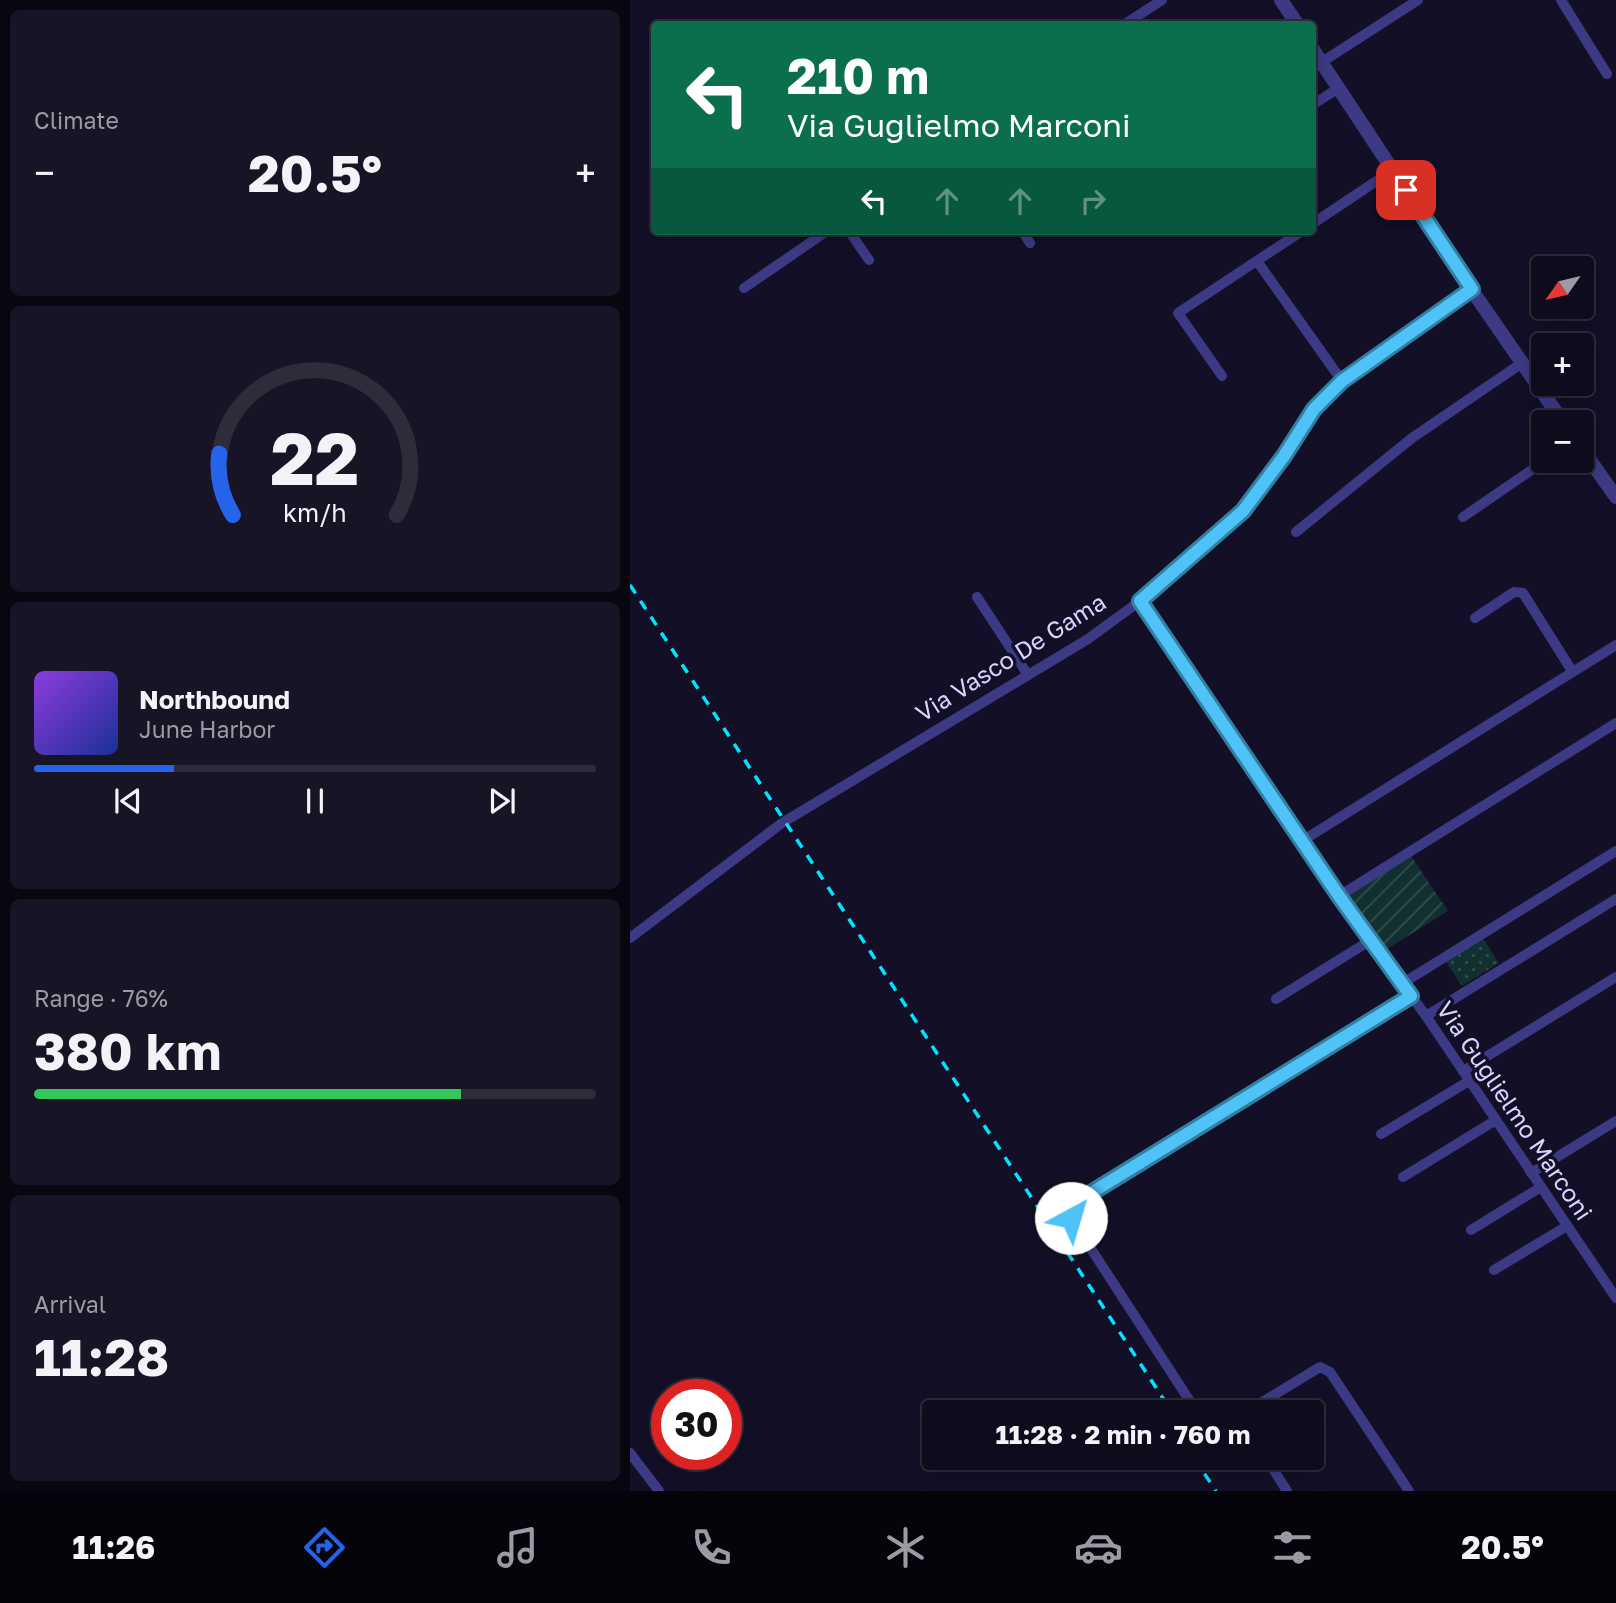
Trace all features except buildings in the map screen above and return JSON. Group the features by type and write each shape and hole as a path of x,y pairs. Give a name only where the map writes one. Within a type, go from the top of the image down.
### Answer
{"street":[{"path":"1130,21 1162,0"},
{"path":"1281,0 1295,21"},
{"path":"1322,62 1418,0"},
{"path":"1561,0 1607,74"},
{"path":"1316,54 1555,410"},
{"path":"1316,102 1339,88"},
{"path":"1316,221 1393,170"},
{"path":"744,288 821,235"},
{"path":"852,235 869,260"},
{"path":"1025,235 1031,243"},
{"path":"1222,376 1178,313 1296,235"},
{"path":"1256,261 1342,381"},
{"name":"Via Vasco De Gama","path":"630,938 774,828 1088,639 1140,601 1243,511 1284,456 1314,409 1342,381 1472,289"},
{"path":"1296,532 1412,439 1522,362"},
{"path":"1594,466 1616,497"},
{"path":"1463,517 1531,470"},
{"path":"1475,618 1514,592 1523,593 1572,671"},
{"path":"977,597 1028,675"},
{"name":"Via Guglielmo Marconi","path":"1140,601 1301,841 1426,1016 1616,1298"},
{"path":"1301,841 1616,645"},
{"path":"1339,896 1616,723"},
{"path":"1403,983 1616,851"},
{"path":"1426,1016 1616,899"},
{"path":"1276,999 1371,940"},
{"path":"1381,1134 1616,977"},
{"path":"1189,1400 1071,1218 1072,1207 1411,996"},
{"path":"1402,1177 1496,1119"},
{"path":"1531,1173 1616,1121"},
{"path":"1471,1230 1541,1187"},
{"path":"1494,1270 1567,1226"},
{"path":"1266,1400 1320,1367 1330,1372 1409,1491"},
{"path":"630,1453 659,1491"},
{"path":"1274,1470 1287,1491"}],"green space":[{"path":"1411,856 1448,911 1387,949 1348,895"},
{"path":"1483,938 1499,963 1462,986 1446,962"}],"railway":[{"path":"630,585 1164,1400"},
{"path":"1202,1470 1216,1491"}],"route":[{"path":"1071,1218 1072,1207 1078,1201 1411,996 1339,896 1140,601 1243,511 1284,456 1314,409 1342,381 1472,289 1406,190"}]}
